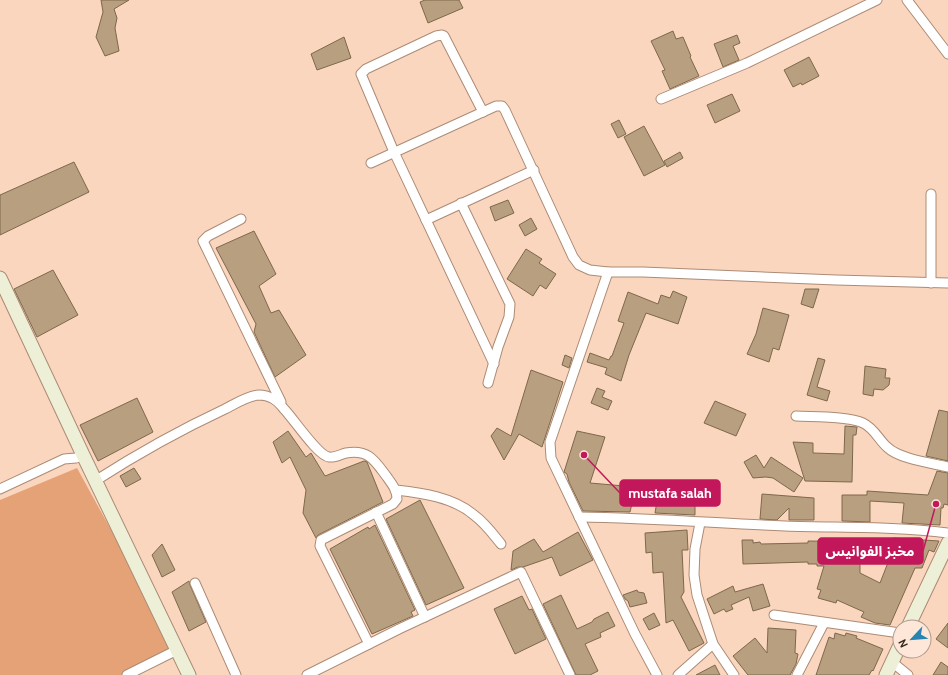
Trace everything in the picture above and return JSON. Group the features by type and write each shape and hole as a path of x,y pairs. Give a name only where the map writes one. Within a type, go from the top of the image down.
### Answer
{"main road":[{"path":"0,278 82,455 189,675"},
{"path":"912,619 948,543"},
{"path":"886,675 893,659"}],"street":[{"path":"661,99 746,63 877,0"},
{"path":"907,0 948,54"},
{"path":"483,112 444,36 436,36 366,69 361,74 394,152 494,364"},
{"path":"371,162 496,106 502,106 534,170 567,244 579,265 590,270 608,272 948,283"},
{"path":"426,220 534,170"},
{"path":"931,194 931,283"},
{"path":"461,203 510,304 509,317 488,383"},
{"path":"240,219 208,236 203,241 284,408"},
{"path":"608,272 550,442 551,458 635,634 657,675"},
{"path":"95,481 130,458 206,418 250,397 262,395 272,397 284,408 310,441 325,456 332,457 347,453 361,453 369,456 375,461 396,490 396,499 393,504 321,540 320,543 320,546 369,644"},
{"path":"796,416 848,419 864,423 873,431 887,448 898,454 948,467"},
{"path":"0,489 64,459 76,458 82,455"},
{"path":"396,490 425,493 461,506 483,522 501,544"},
{"path":"376,512 425,617"},
{"path":"579,517 639,518 700,523 825,527 887,527 948,533"},
{"path":"700,523 695,549 694,574 697,595 713,644 734,675"},
{"path":"307,675 521,572 570,675"},
{"path":"195,583 236,675"},
{"path":"774,615 892,632"},
{"path":"797,675 824,623"},
{"path":"678,675 713,644"},
{"path":"127,675 177,650"},
{"path":"892,662 908,675"}],"shaded area":[{"path":"77,468 177,650 127,675 0,675 0,500"}],"building":[{"path":"101,0 129,0 114,9 117,18 115,28 119,51 105,56 96,37 103,12"},
{"path":"425,0 459,0 463,8 428,23 420,2"},
{"path":"673,31 676,39 683,37 699,76 670,89 662,71 665,70 651,41"},
{"path":"737,35 740,43 733,46 739,60 723,67 714,44"},
{"path":"344,37 351,58 317,70 311,54"},
{"path":"809,57 819,76 802,85 801,83 793,87 784,70"},
{"path":"732,94 740,111 715,123 707,105"},
{"path":"619,120 626,134 618,138 611,124"},
{"path":"644,126 665,165 644,176 624,137"},
{"path":"680,152 683,158 667,167 664,161"},
{"path":"74,162 89,192 0,235 0,195"},
{"path":"508,200 514,213 495,221 490,207"},
{"path":"531,218 537,229 525,236 519,225"},
{"path":"254,231 276,274 259,286 271,313 279,310 306,355 275,377 254,332 256,324 216,248"},
{"path":"526,249 542,259 539,263 556,274 546,289 540,285 533,296 507,279"},
{"path":"53,270 78,315 37,337 14,289"},
{"path":"805,289 819,289 813,308 801,304"},
{"path":"673,291 687,297 678,324 646,313 629,355 621,381 605,374 607,368 587,362 590,353 609,360 612,356 624,323 618,321 628,292 658,304 661,295 670,298"},
{"path":"763,308 789,315 779,350 773,348 769,362 747,354 756,334"},
{"path":"565,355 572,358 569,368 562,365"},
{"path":"818,358 825,360 817,387 830,391 827,401 807,395"},
{"path":"865,366 886,369 885,378 890,378 889,385 883,390 874,389 873,396 863,394"},
{"path":"531,370 563,382 542,447 519,434 504,460 491,436 497,428 511,436"},
{"path":"597,388 605,391 602,397 612,401 608,410 591,403"},
{"path":"137,398 153,432 98,461 80,425"},
{"path":"715,401 746,414 736,436 704,423"},
{"path":"939,410 948,412 948,461 926,456"},
{"path":"845,426 857,427 856,435 853,435 852,482 805,481 793,442 813,443 813,453 844,454"},
{"path":"288,431 306,457 311,453 325,476 364,461 367,462 383,502 318,535 316,538 303,513 306,490 290,457 282,463 273,442"},
{"path":"577,431 605,437 590,483 636,487 630,512 583,511 569,482 567,474 564,472"},
{"path":"756,455 764,468 771,457 803,478 794,492 773,478 753,478 744,462"},
{"path":"134,468 141,479 126,487 120,476"},
{"path":"937,471 948,473 948,505 944,504 943,508 941,508 940,525 902,523 904,503 870,501 870,522 842,521 842,495 867,495 867,491 928,495"},
{"path":"762,494 814,498 814,520 789,520 789,508 777,520 760,519"},
{"path":"658,495 678,498 679,495 695,496 695,515 655,513"},
{"path":"420,500 464,588 426,605 386,519"},
{"path":"375,525 415,610 411,612 413,616 372,634 330,549 368,527 369,529"},
{"path":"687,530 688,550 682,550 684,592 681,597 704,643 689,651 673,620 666,623 663,572 653,573 652,552 646,553 645,533"},
{"path":"578,532 593,560 560,576 552,557 511,570 513,551 534,539 543,552"},
{"path":"893,538 939,541 934,552 929,550 922,568 915,568 890,625 875,623 861,617 864,612 837,600 836,603 818,598 821,590 817,589 824,566 808,564 808,562 743,564 742,540 753,540 753,543 760,542 761,544 808,543 808,541 893,542","holes":["889,560 880,583 860,573 860,561"]},
{"path":"162,544 175,570 162,577 152,555"},
{"path":"189,581 206,622 189,631 172,592"},
{"path":"763,584 770,606 753,611 749,597 731,605 733,609 726,612 724,609 714,614 707,599 733,586 735,592"},
{"path":"637,590 638,592 644,593 647,603 630,607 628,601 623,595"},
{"path":"561,595 577,629 608,612 615,626 600,633 601,637 585,644 598,671 590,675 576,675 543,604"},
{"path":"522,596 529,610 532,609 546,639 515,654 494,609"},
{"path":"654,613 660,625 649,630 643,619"},
{"path":"948,623 948,648 936,639"},
{"path":"768,628 796,630 795,653 798,654 796,664 790,675 748,675 733,656 755,638 767,653"},
{"path":"835,633 845,636 846,633 857,636 856,638 883,649 873,671 872,670 869,675 816,675 829,637 834,639"},
{"path":"941,662 948,667 948,675 933,675"},
{"path":"715,665 720,675 696,675"}],"place":[{"name":"mustafa salah","path":"584,455"},
{"name":"مخبز الفوانيس","path":"936,504"}]}
